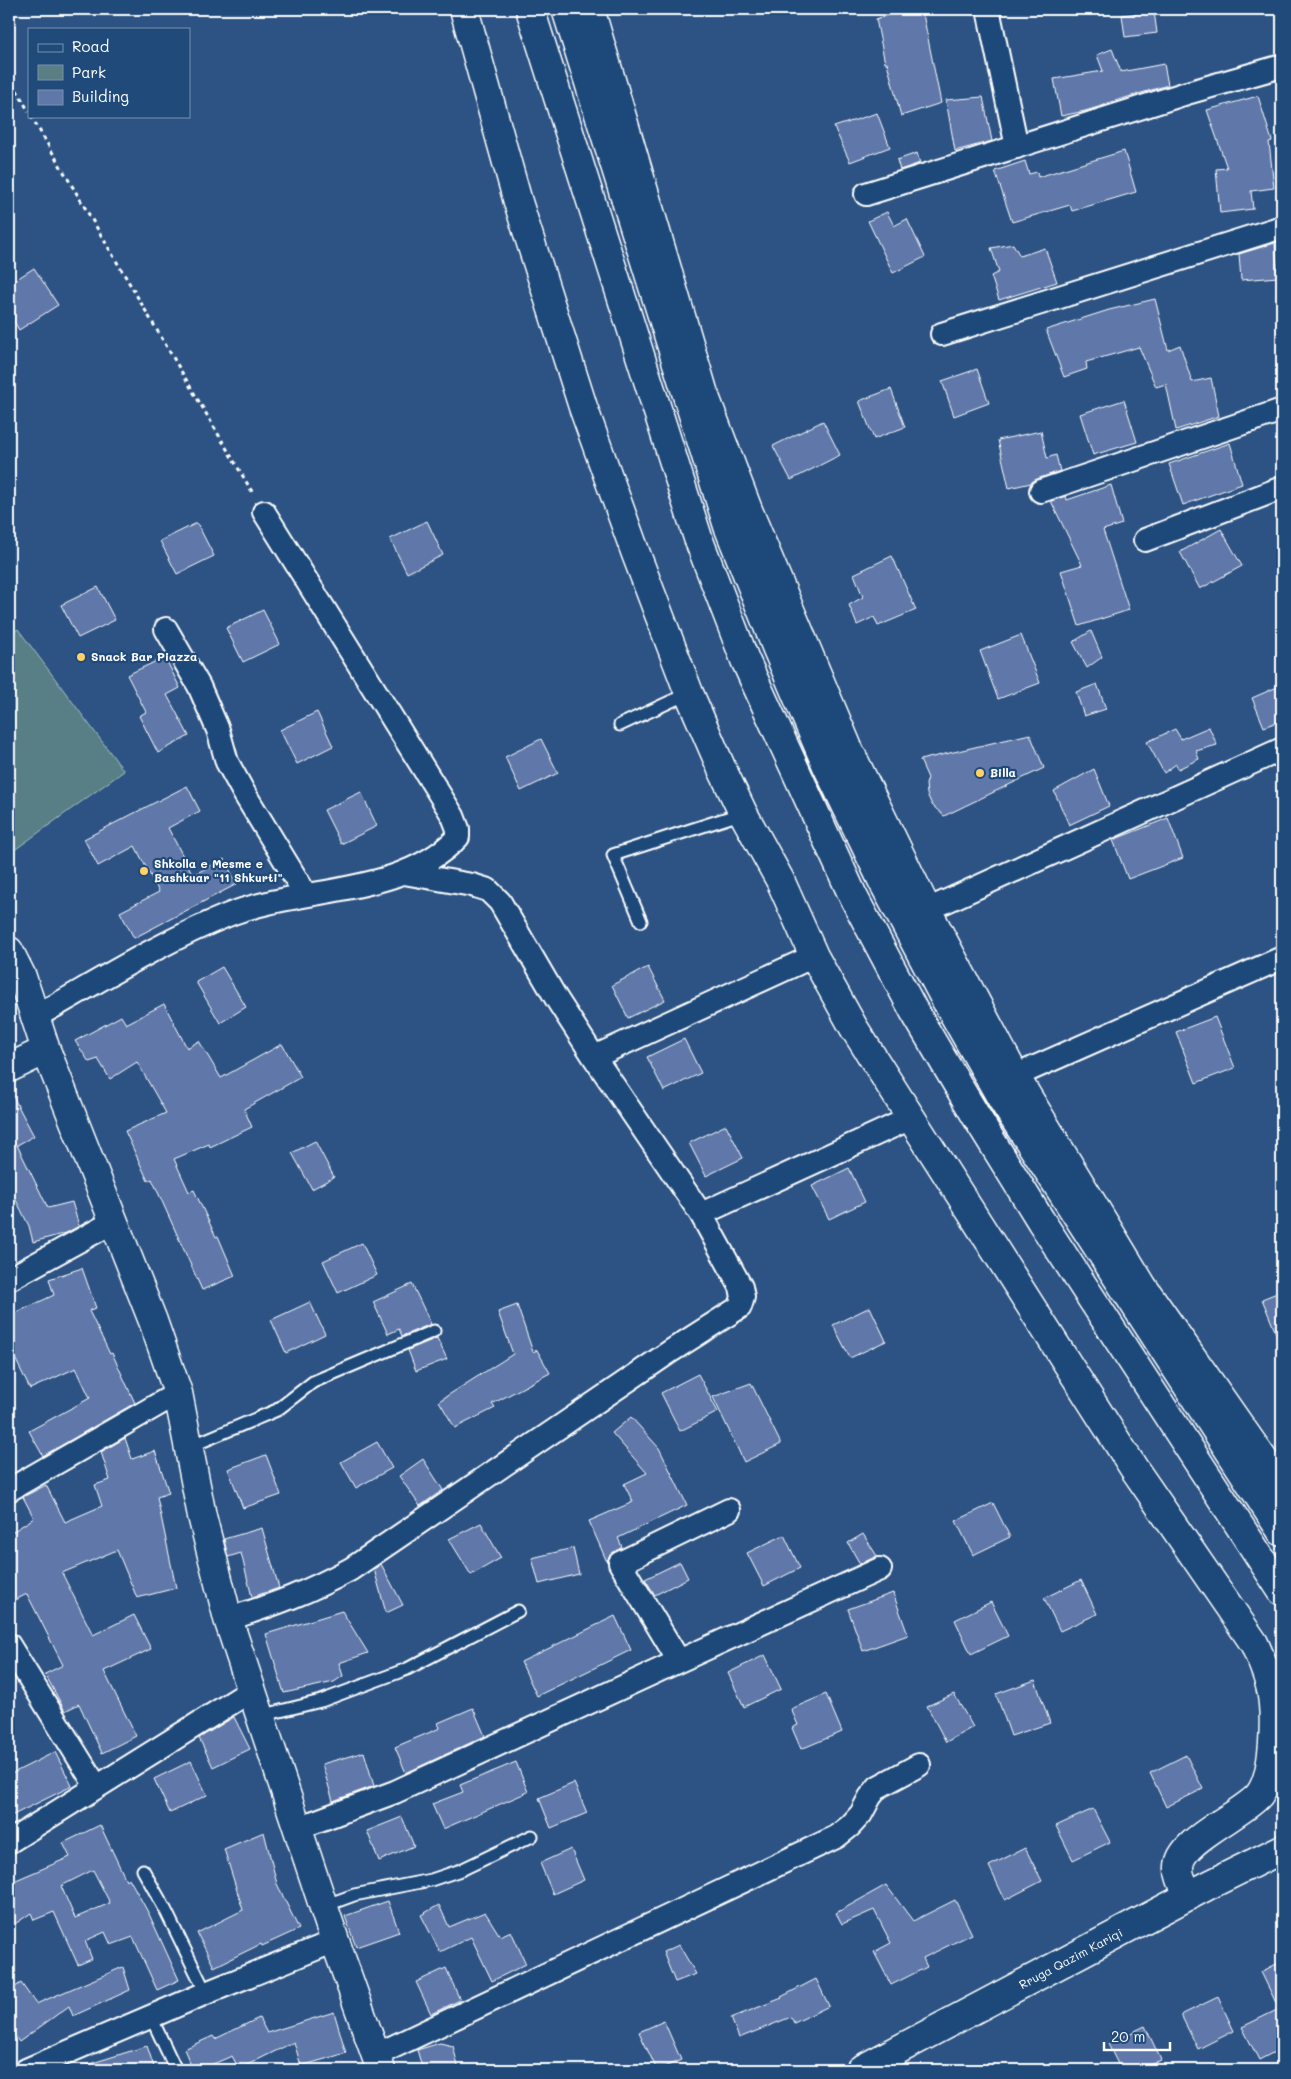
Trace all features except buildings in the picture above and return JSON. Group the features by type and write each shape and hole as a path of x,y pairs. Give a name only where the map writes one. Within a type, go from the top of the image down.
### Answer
{"main road":[{"path":"464,9 518,202 583,407 689,693 743,813 780,880 814,956 854,1028 1134,1470 1254,1644 1267,1673 1273,1708 1270,1761 1265,1782 1260,1793 1251,1803 1198,1839 1181,1857 1178,1867 1180,1876 1199,1891"},
{"path":"530,9 698,538 745,660 853,896 914,1011 981,1124 1046,1229 1282,1591"},
{"path":"566,9 728,526 776,649 827,766 883,882 944,997 1003,1100 1282,1532"},
{"path":"590,9 704,394 748,510 848,748 927,910 1015,1076 1143,1288 1282,1486"},
{"path":"9,951 22,977 37,1016 46,1050 153,1321 178,1393 202,1516 228,1619 335,1941 378,2063"},
{"path":"9,1068 46,1050"},
{"name":"Rruga Qazim Kariqi","path":"860,2070 1282,1849"}],"street":[{"path":"988,9 1017,147"},
{"path":"866,194 1187,93 1282,66"},
{"path":"942,334 1282,227"},
{"path":"1041,491 1282,410"},
{"path":"1145,540 1282,488"},
{"path":"37,1016 188,932 230,914 269,903 404,873 440,855 458,838 458,829 453,816 264,512"},
{"path":"166,629 199,686 218,730 231,770 306,895"},
{"path":"927,910 1282,749"},
{"path":"228,1619 283,1602 322,1585 351,1569 671,1351 740,1307 743,1297 741,1288 701,1214 594,1057 556,998 500,902 488,890 472,885 404,873"},
{"path":"594,1057 814,956"},
{"path":"1015,1076 1282,958"},
{"path":"701,1214 911,1118"},
{"path":"9,1279 114,1220"},
{"path":"9,1490 178,1393"},
{"path":"679,1661 620,1563 729,1510"},
{"path":"298,1828 428,1778 880,1569"},
{"path":"9,1645 96,1786"},
{"path":"9,1842 252,1690"},
{"path":"378,2063 836,1837 861,1814 878,1787 919,1765"},
{"path":"26,2070 206,1993 335,1941"}],"lane":[{"path":"620,726 689,693"},
{"path":"641,920 614,855 743,813"},
{"path":"190,1447 277,1410 313,1382 434,1331"},
{"path":"260,1716 321,1701 407,1669 518,1611"},
{"path":"324,1906 354,1895 431,1880 461,1870 532,1836"},
{"path":"143,1870 206,1993"},
{"path":"151,2017 176,2070"}],"path":[{"path":"9,76 28,110"},
{"path":"32,118 264,512"}],"green space":[{"path":"18,629 124,771 9,854 9,635"}],"place":[{"name":"Snack Bar Piazza","path":"81,657"},
{"name":"Billa","path":"980,773"},
{"name":"Shkolla e Mesme e Bashkuar \"11 Shkurti\"","path":"144,871"}]}
